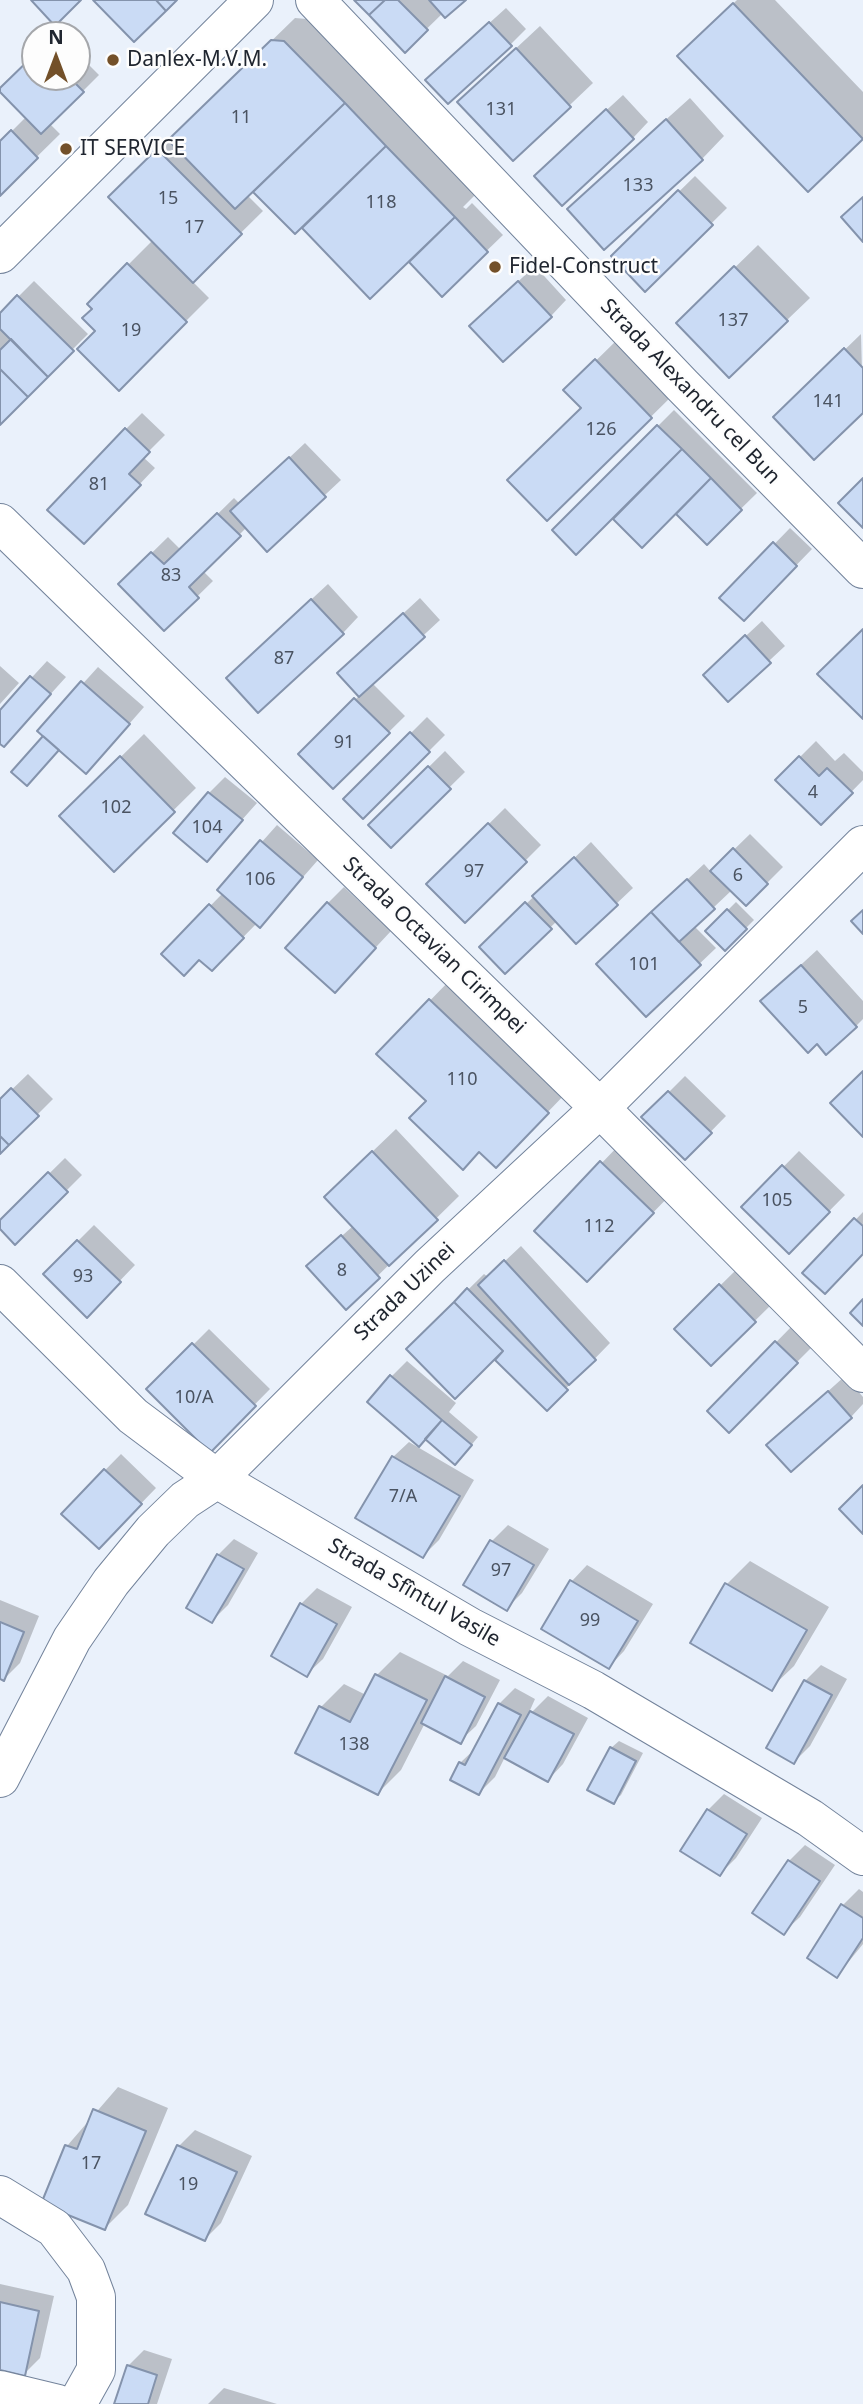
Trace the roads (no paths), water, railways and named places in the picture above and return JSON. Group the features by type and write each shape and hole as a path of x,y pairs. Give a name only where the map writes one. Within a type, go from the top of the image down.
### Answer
{"street":[{"path":"0,254 254,0"},
{"name":"Strada Alexandru cel Bun","path":"315,0 682,385 863,569"},
{"name":"Strada Octavian Cirimpei","path":"0,523 600,1108 863,1373"},
{"name":"Strada Uzinei","path":"0,1778 27,1720 72,1640 111,1582 153,1531 185,1500 216,1479 430,1266 600,1108 863,845"},
{"name":"Strada Sfîntul Vasile","path":"0,1284 133,1416 216,1479 470,1627 593,1690 810,1818 863,1856"},
{"path":"0,2195 54,2228 86,2270 96,2297 96,2370 77,2404"},
{"path":"0,2390 58,2404"}],"place":[{"name":"Danlex-M.V.M.","path":"113,60"},
{"name":"IT SERVICE","path":"66,149"},
{"name":"Fidel-Construct","path":"495,267"}]}
